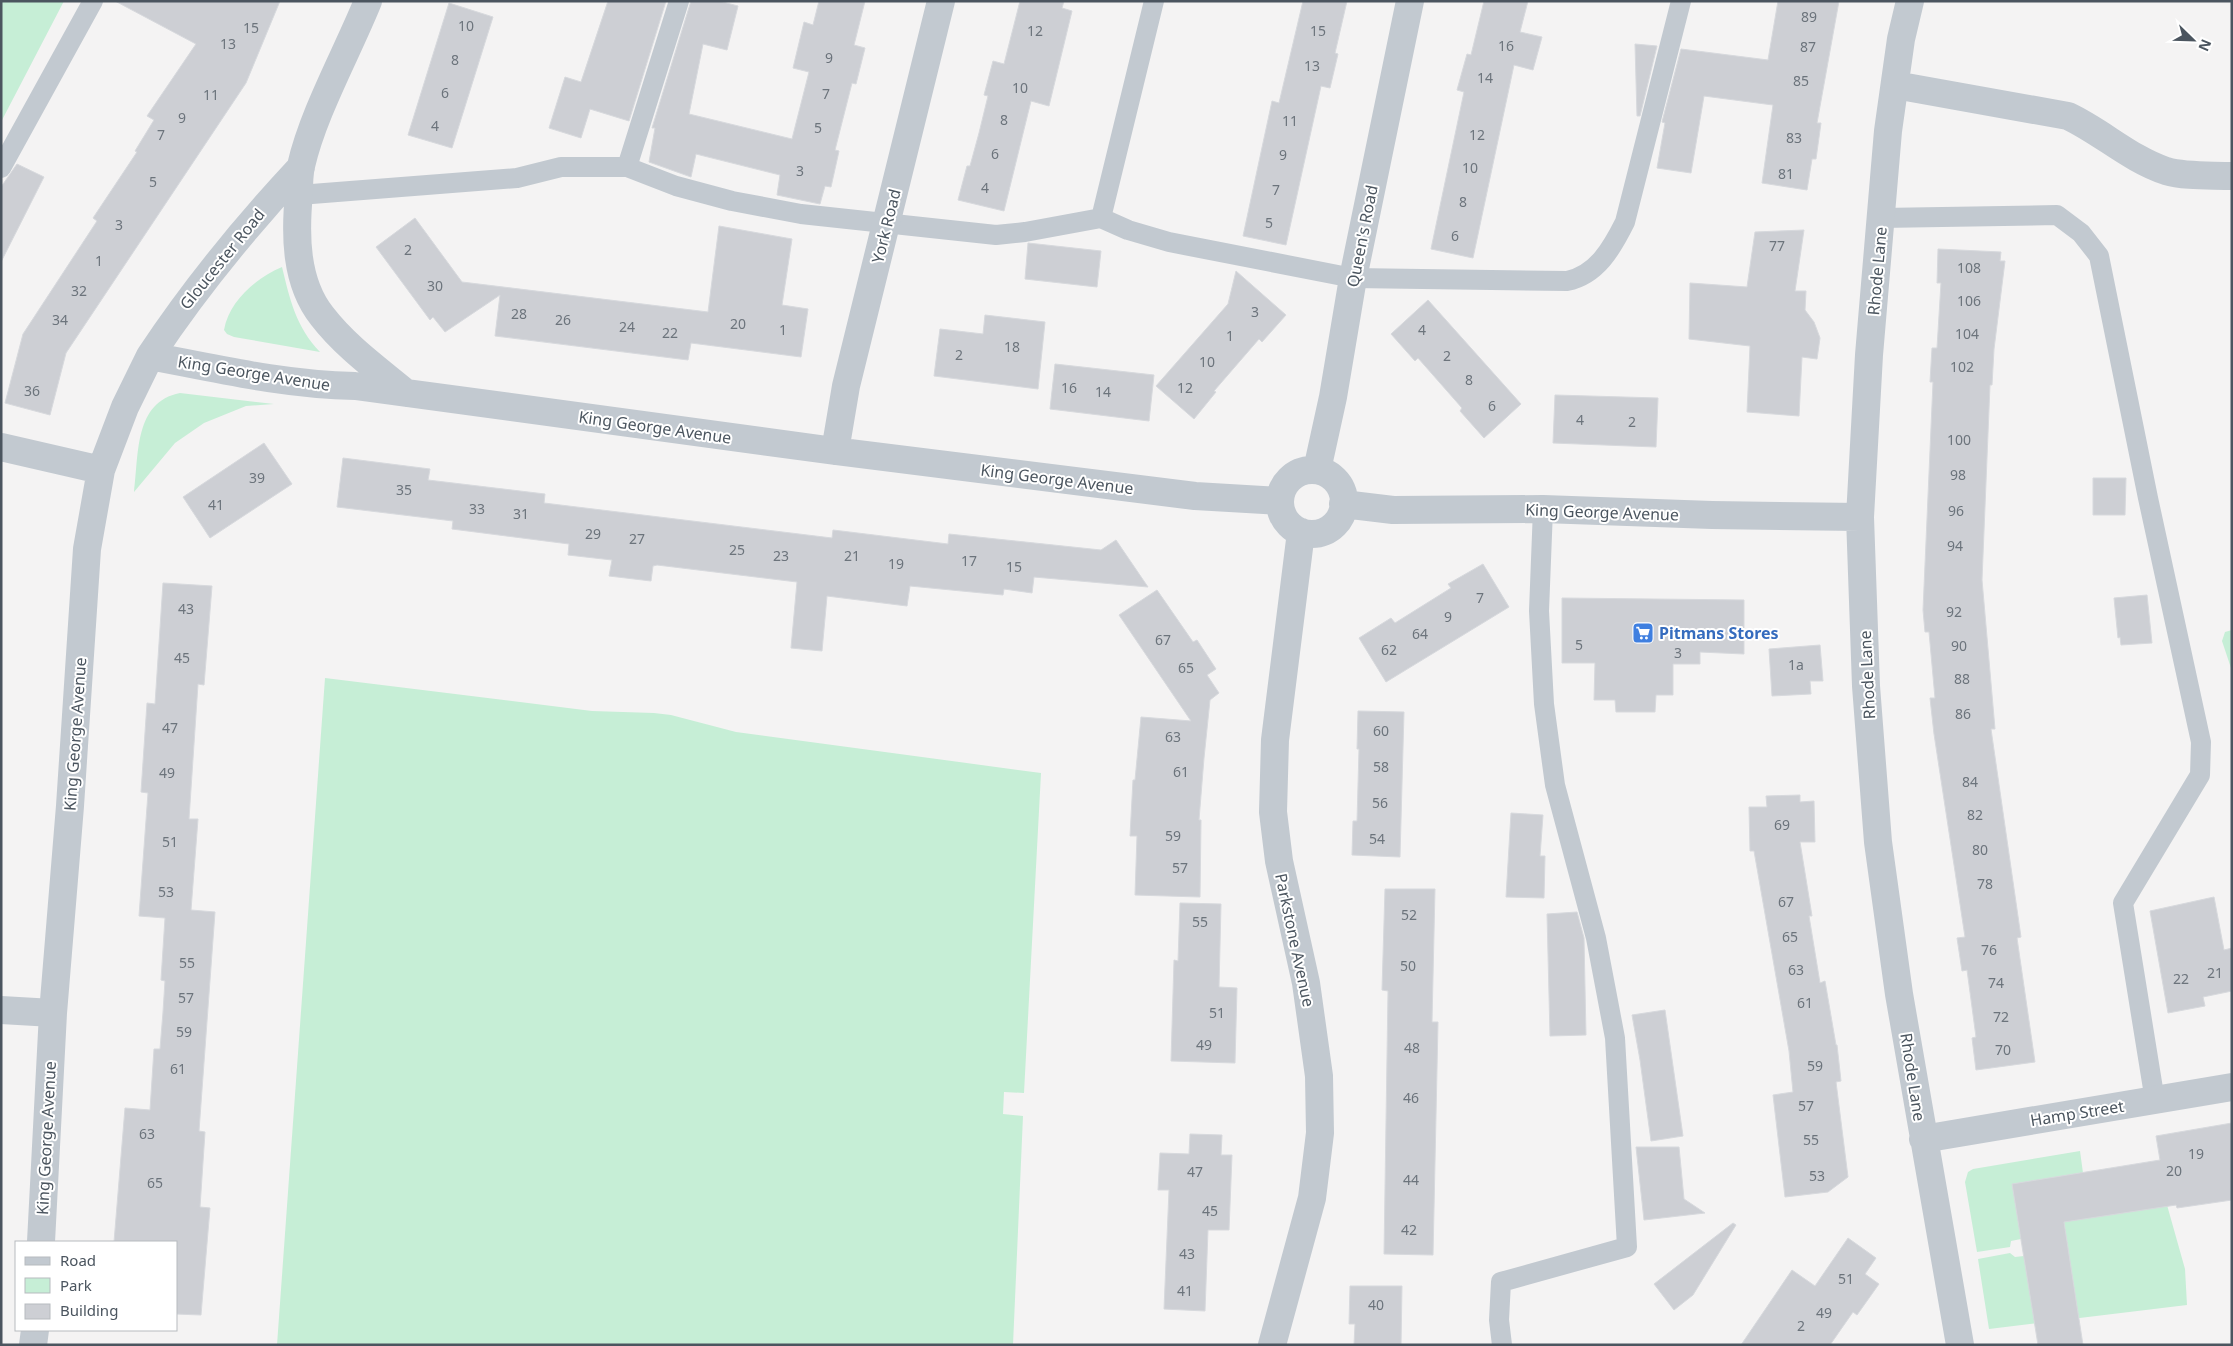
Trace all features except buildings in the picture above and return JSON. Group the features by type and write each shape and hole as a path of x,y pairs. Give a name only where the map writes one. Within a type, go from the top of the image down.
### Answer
{"street":[{"name":"Gloucester Road","path":"368,1 317,118 301,167 297,242 299,262 308,290 321,315 340,337 406,393"},
{"name":"York Road","path":"835,451 846,386 941,1"},
{"name":"Queen's Road","path":"1317,470 1333,397 1353,278 1410,1"},
{"name":"Rhode Lane","path":"1910,1 1901,39 1888,131 1869,355 1860,517 1866,686 1878,842 1899,994 1960,1345"},
{"path":"1895,85 2068,116 2088,125 2136,157 2167,171 2194,175 2232,176"},
{"name":"Gloucester Road","path":"150,356 179,313 209,274 258,213 301,167"},
{"name":"King George Avenue","path":"40,1241 53,1013 70,806 87,549 101,470 125,408 150,356 268,378 334,386 355,386 835,451 1195,496 1280,501"},
{"path":"1,447 101,470"},
{"path":"1306,470 1317,470 1334,478 1343,494 1341,514 1329,528 1320,533 1301,532 1292,527 1285,520 1281,511 1280,501 1282,490 1287,481 1296,474 1306,470"},
{"name":"King George Avenue","path":"1343,504 1393,510 1543,509 1712,516 1860,517"},
{"name":"Parkstone Avenue","path":"1272,1345 1312,1198 1320,1133 1319,1076 1306,983 1279,861 1273,812 1275,740 1301,532"},
{"path":"1,1010 53,1013"},
{"name":"Hamp Street","path":"1923,1139 2232,1087"},
{"path":"34,1331 34,1345"}],"lane":[{"path":"1,168 93,1"},
{"path":"627,167 679,1"},
{"path":"1101,218 1154,1"},
{"path":"299,195 517,178 561,167 627,167 676,186 732,201 801,214 996,235 1025,232 1101,218 1128,230 1169,242 1353,278 1567,281 1578,279 1590,272 1613,246 1625,222 1681,1"},
{"path":"1881,218 2057,215 2081,233 2099,256 2148,498 2201,742 2200,775 2123,903 2155,1101"},
{"path":"1502,1345 1499,1320 1501,1282 1627,1247 1615,1038 1596,938 1555,785 1544,704 1539,611 1543,509"}],"green space":[{"path":"1,1 64,1 1,122"},
{"path":"282,267 295,312 305,333 320,352 234,337 227,334 224,330 232,309 245,292 263,277"},
{"path":"180,393 274,404 246,406 204,423 175,443 134,492 139,446 147,418 154,407 165,398"},
{"path":"2232,630 2232,671 2222,641 2225,632"},
{"path":"325,678 592,711 671,715 736,732 1041,773 1024,1093 1004,1092 1003,1114 1023,1116 1013,1345 277,1345"},
{"path":"2080,1151 2083,1173 2167,1205 2185,1269 2187,1305 1989,1329 1978,1259 2010,1253 2015,1257 2024,1256 2021,1239 2011,1241 2010,1247 1977,1252 1965,1182 1968,1172 1973,1169"}],"place":[{"name":"Pitmans Stores","path":"1643,633"}]}
